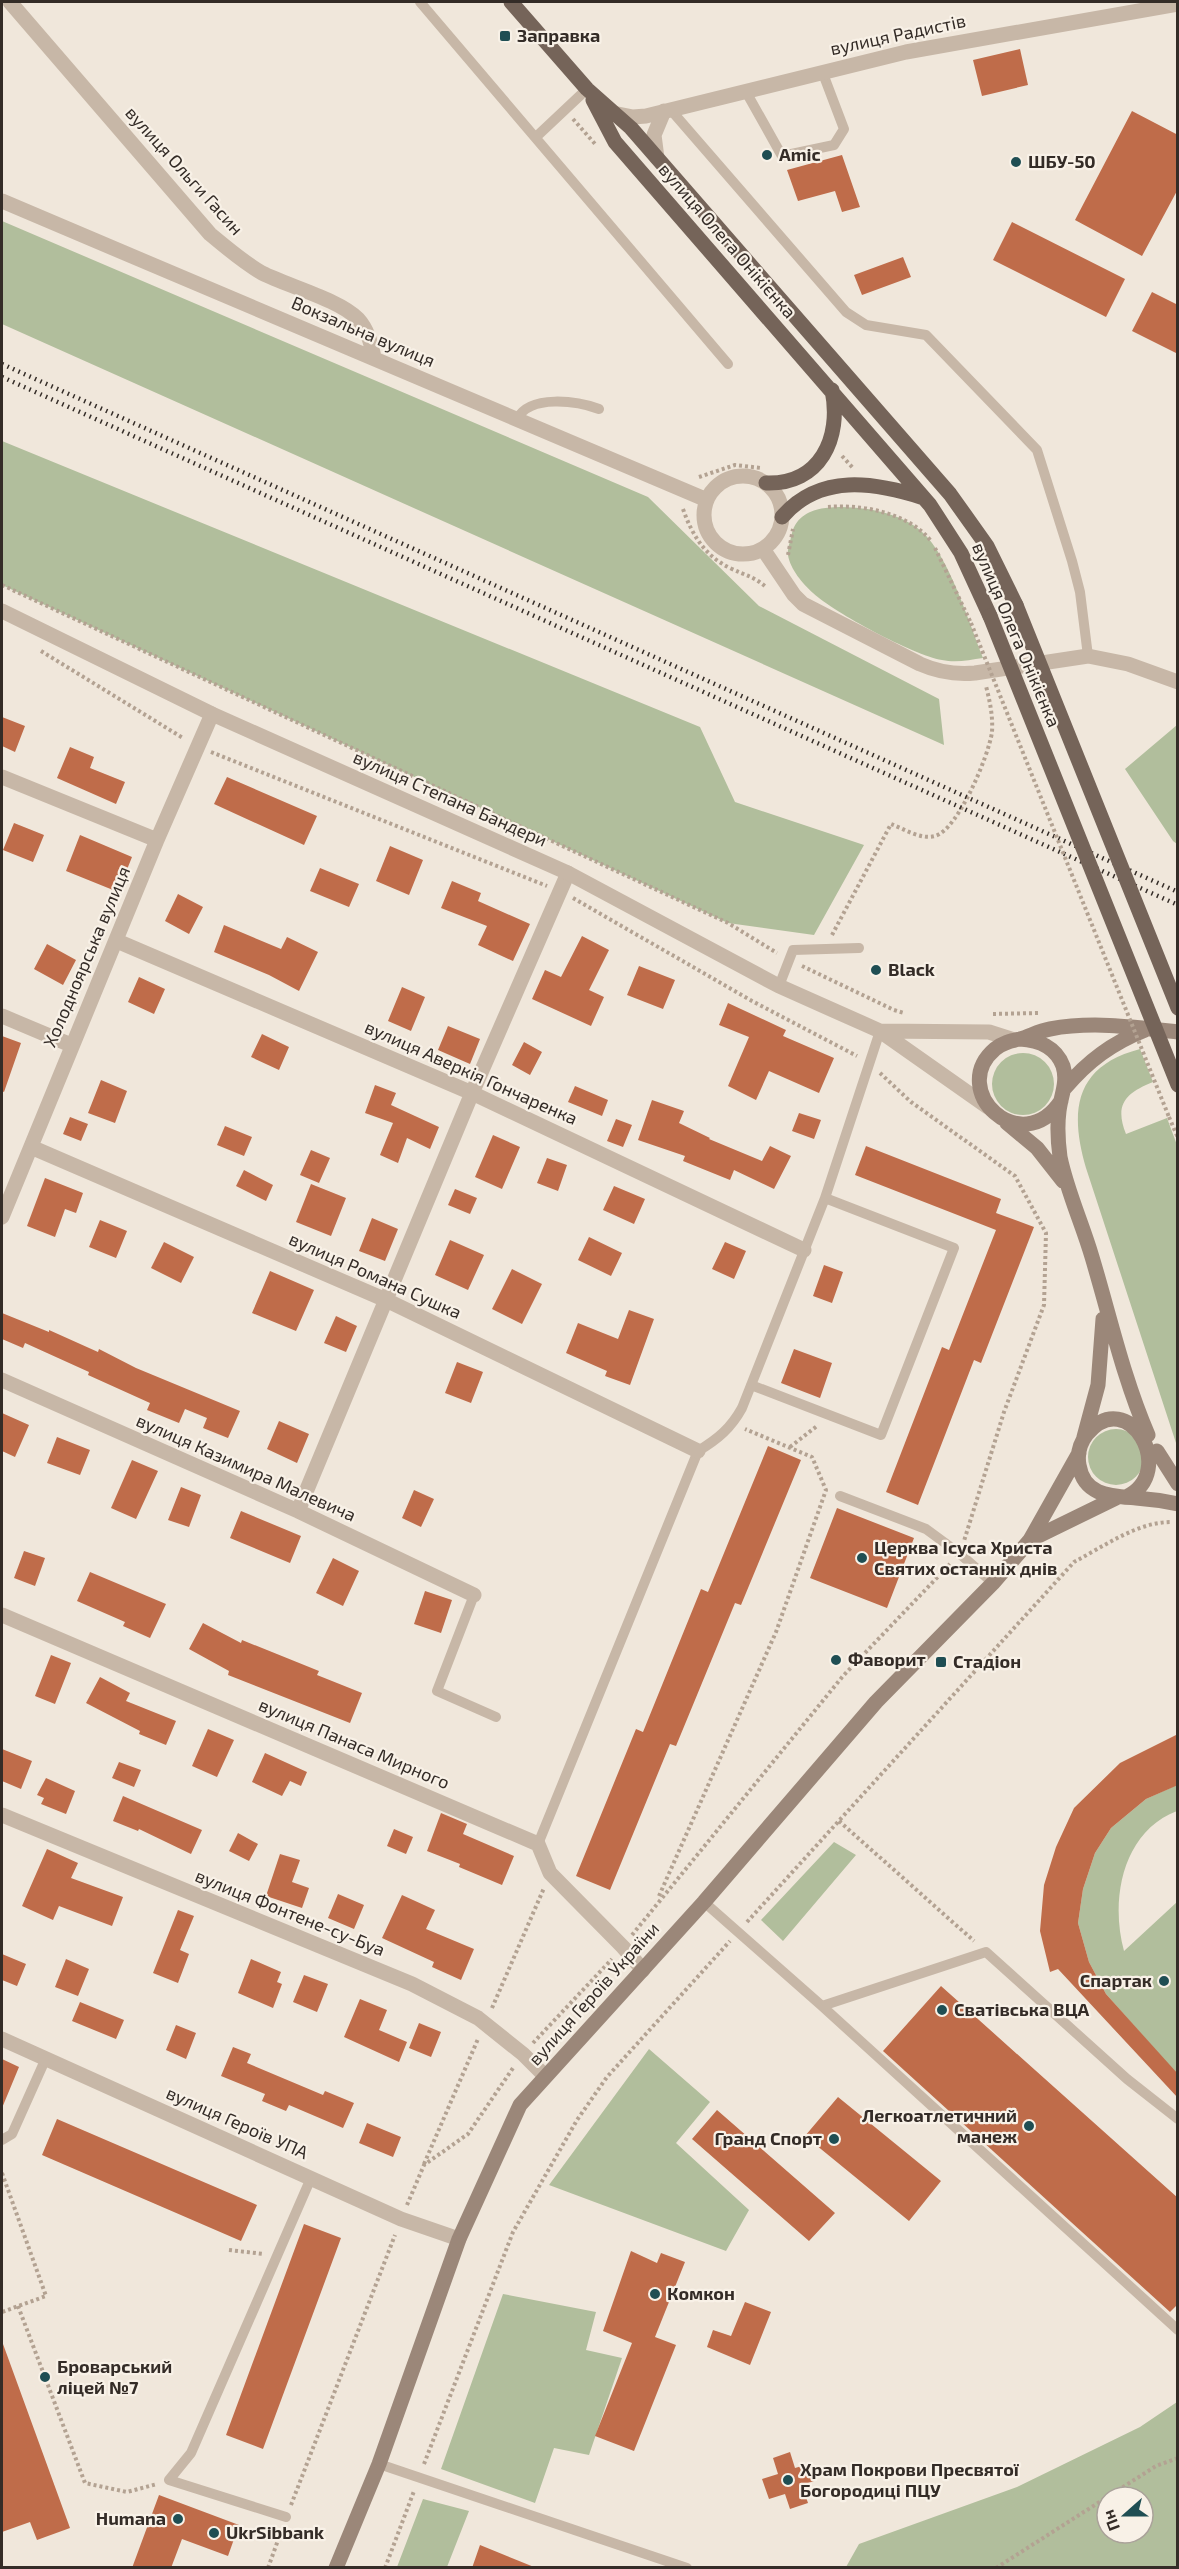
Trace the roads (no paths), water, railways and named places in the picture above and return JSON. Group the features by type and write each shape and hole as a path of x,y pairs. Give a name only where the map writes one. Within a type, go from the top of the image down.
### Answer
{"main road":[{"name":"вулиця Олега Онікієнка","path":"511,2 587,90 657,158 956,501 987,546 1016,605 1178,1008"},
{"name":"вулиця Олега Онікієнка","path":"587,90 615,142 925,498 946,527 961,553 990,616 1178,1085"},
{"path":"767,477 777,484 797,478 814,467 820,460 832,431 834,408 832,390"},
{"path":"789,521 798,500 810,493 842,485 875,486 925,498"},
{"path":"1071,1194 1044,1155 988,1107 980,1087 983,1066 995,1049 1038,1032 1079,1025 1123,1026 1178,1032"},
{"path":"1002,1119 1030,1124 1048,1116 1063,1094 1098,1055 1126,1038 1148,1029"},
{"path":"1017,1039 1031,1039 1050,1048 1062,1066 1063,1094 1058,1128 1059,1152 1089,1246 1126,1377 1156,1453 1154,1472 1143,1488 1121,1497"},
{"path":"1102,1295 1103,1337 1100,1369 1095,1398 1080,1448 1082,1474 1087,1484 1095,1491 1121,1497 1178,1504"},
{"path":"1080,1448 1094,1427 1113,1420 1133,1423 1151,1440 1178,1484"},
{"name":"вулиця Героїв України","path":"336,2568 379,2464 459,2239 519,2105 704,1902 876,1702 993,1583 1030,1540 1080,1448"},
{"name":"вулиця Героїв України","path":"1030,1540 1121,1497"}],"street":[{"name":"вулиця Ольги Гасин","path":"10,2 210,234 236,256 261,272 347,310 359,321 370,338 374,357"},
{"name":"вулиця Радистів","path":"613,113 639,117 822,71 986,36 1178,4"},
{"path":"657,158 654,135 667,110"},
{"name":"Вокзальна вулиця","path":"2,201 707,500"},
{"path":"736,477 767,477 789,521 763,549 744,555 731,553 719,547 705,525 704,512 707,500 719,485 736,477"},
{"path":"763,549 794,595 803,604 920,664 939,671 957,674 975,673 1088,656 1128,664 1178,682"},
{"name":"вулиця Степана Бандери","path":"2,611 212,714 568,873 779,986 879,1030 988,1107"},
{"name":"Холодноярська вулиця","path":"2,1217 71,1045 212,714"},
{"path":"2,777 157,840"},
{"path":"298,1511 472,1093 568,873"},
{"name":"вулиця Аверкія Гончаренка","path":"117,940 472,1093 804,1250"},
{"path":"2,1016 71,1045"},
{"name":"вулиця Степана Бандери","path":"879,1030 989,1032 1017,1039"},
{"name":"вулиця Романа Сушка","path":"31,1147 386,1300 698,1451"},
{"name":"вулиця Казимира Малевича","path":"2,1380 298,1511 474,1595"},
{"name":"вулиця Панаса Мирного","path":"2,1615 538,1844"},
{"name":"вулиця Фонтене-су-Буа","path":"2,1815 412,1984 478,2018 523,2054 545,2076"},
{"path":"538,1844 550,1873 643,1970"},
{"name":"вулиця Героїв УПА","path":"2,2039 401,2219 459,2239"}],"lane":[{"path":"420,2 728,364"},
{"path":"745,90 782,156 834,145 844,129 822,71"},
{"path":"536,137 587,90"},
{"path":"667,110 852,318 875,327 926,335 1037,450 1080,592 1088,656"},
{"path":"517,419 527,408 562,401 579,402 599,409"},
{"path":"779,986 793,950 859,948"},
{"path":"538,1844 698,1451 722,1436 733,1425 751,1385 825,1198 879,1030"},
{"path":"751,1385 881,1435 954,1248 825,1198"},
{"path":"840,1496 926,1529 960,1554 993,1583"},
{"path":"474,1595 437,1691 496,1717"},
{"path":"704,1902 822,2006 1178,2330"},
{"path":"822,2006 986,1952 1127,2079 1178,2119"},
{"path":"2,2140 12,2134 46,2058"},
{"path":"286,2517 169,2480 191,2453 311,2178"},
{"path":"379,2464 687,2568"}],"railway":[{"path":"2,364 1178,892"},
{"path":"2,377 1178,905"}],"place":[{"name":"Заправка","path":"505,36"},
{"name":"Amic","path":"767,155"},
{"name":"ШБУ-50","path":"1016,162"},
{"name":"Black","path":"876,970"},
{"name":"Церква Ісуса Христа Святих останніх днів","path":"862,1558"},
{"name":"Фаворит","path":"836,1660"},
{"name":"Стадіон","path":"941,1662"},
{"name":"Спартак","path":"1164,1981"},
{"name":"Сватівська ВЦА","path":"942,2010"},
{"name":"Легкоатлетичний манеж","path":"1029,2126"},
{"name":"Гранд Спорт","path":"834,2139"},
{"name":"Комкон","path":"655,2294"},
{"name":"Броварський ліцей №7","path":"45,2377"},
{"name":"Храм Покрови Пресвятої Богородиці ПЦУ","path":"788,2480"},
{"name":"Humana","path":"178,2519"},
{"name":"UkrSibbank","path":"214,2533"}]}
